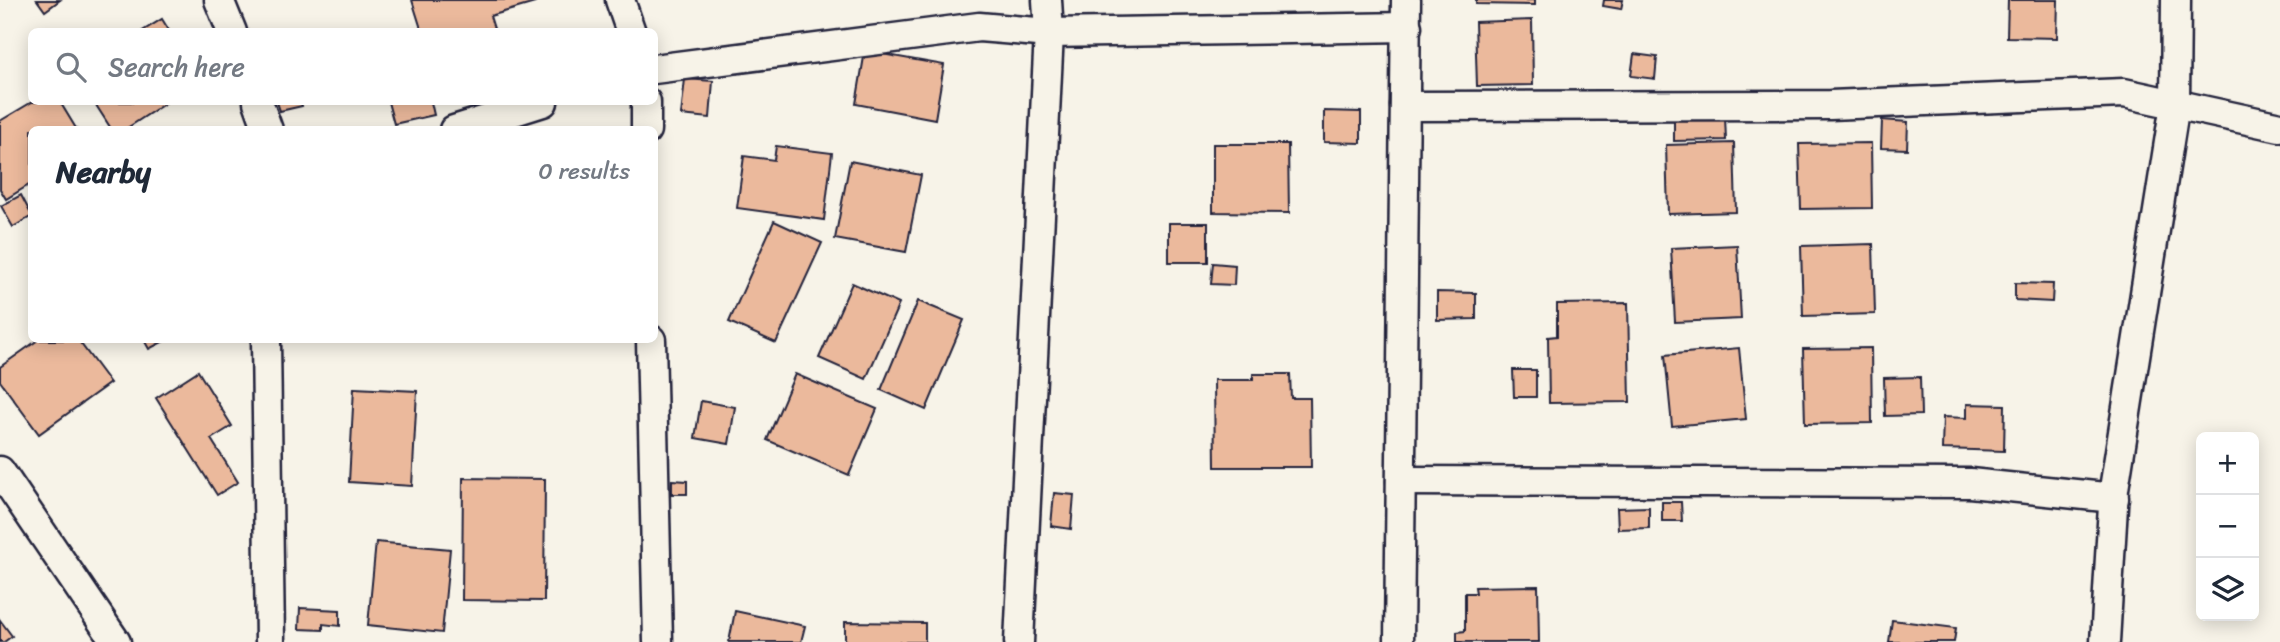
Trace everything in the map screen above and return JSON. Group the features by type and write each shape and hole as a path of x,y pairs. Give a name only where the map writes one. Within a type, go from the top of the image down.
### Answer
{"street":[{"path":"219,0 230,28"},
{"path":"620,0 630,28"},
{"path":"1019,642 1049,33 1047,0"},
{"path":"2105,642 2113,498 2175,104 2176,0"},
{"path":"658,68 979,27 1049,33 1407,14 1399,642"},
{"path":"1405,106 1830,105 2124,93 2280,127"},
{"path":"259,105 267,126"},
{"path":"467,126 533,105"},
{"path":"646,105 646,126"},
{"path":"266,343 270,642"},
{"path":"651,343 657,642"},
{"path":"0,471 116,642"},
{"path":"1401,481 1970,483 2113,498"}],"building":[{"path":"37,0 60,0 45,11"},
{"path":"412,0 535,0 535,3 490,16 494,28 421,28"},
{"path":"1476,0 1535,0 1535,5 1476,4"},
{"path":"1604,0 1623,0 1621,9 1603,6"},
{"path":"2008,0 2058,0 2057,38 2007,37"},
{"path":"162,19 168,28 147,28"},
{"path":"1532,20 1533,85 1477,86 1475,22"},
{"path":"865,51 944,65 935,119 856,104"},
{"path":"1634,54 1657,57 1655,79 1631,76"},
{"path":"685,79 713,81 710,118 681,115"},
{"path":"28,104 62,105 75,126 28,126 28,185 6,199 0,189 0,121"},
{"path":"96,105 162,105 130,126 109,126"},
{"path":"278,105 302,105 302,106 280,111"},
{"path":"389,105 432,105 434,115 394,124"},
{"path":"1324,111 1361,112 1361,143 1324,142"},
{"path":"1674,117 1725,117 1726,140 1674,141"},
{"path":"1882,120 1908,122 1907,149 1881,148"},
{"path":"1734,143 1736,212 1668,214 1666,145"},
{"path":"1871,143 1872,208 1801,209 1799,144"},
{"path":"1213,144 1288,144 1289,213 1213,212"},
{"path":"776,146 832,153 824,220 737,208 744,156 774,160"},
{"path":"850,161 921,175 906,252 835,239"},
{"path":"21,195 28,208 28,218 13,227 1,206"},
{"path":"774,221 822,243 776,343 729,322"},
{"path":"1169,223 1208,223 1208,262 1169,262"},
{"path":"1873,244 1875,314 1803,316 1801,246"},
{"path":"1737,245 1741,319 1675,322 1671,248"},
{"path":"1213,263 1235,265 1234,285 1211,284"},
{"path":"852,283 899,304 866,379 819,358"},
{"path":"2015,283 2053,284 2052,302 2015,300"},
{"path":"1437,292 1476,293 1476,319 1437,320"},
{"path":"918,301 964,320 926,410 881,390"},
{"path":"1628,303 1630,402 1549,403 1548,337 1557,336 1557,304"},
{"path":"34,343 80,343 110,383 39,434 0,381 0,367"},
{"path":"146,343 160,343 149,349"},
{"path":"1739,348 1746,419 1672,426 1665,355"},
{"path":"1871,348 1872,423 1805,424 1803,349"},
{"path":"1513,370 1536,370 1536,397 1514,397"},
{"path":"198,371 232,426 211,439 238,482 217,495 156,398"},
{"path":"795,374 877,409 849,475 767,440"},
{"path":"1253,374 1290,374 1291,398 1310,398 1311,467 1215,467 1214,380 1253,380"},
{"path":"1920,377 1921,415 1885,416 1884,378"},
{"path":"354,388 417,391 412,486 349,482"},
{"path":"701,401 735,407 729,444 695,438"},
{"path":"1967,404 2005,405 2004,451 1942,449 1943,417 1967,418"},
{"path":"463,478 545,479 544,601 462,600"},
{"path":"672,480 687,481 687,494 672,494"},
{"path":"1054,493 1074,495 1071,529 1051,526"},
{"path":"1662,502 1681,502 1682,521 1662,521"},
{"path":"1649,507 1649,528 1618,529 1617,508"},
{"path":"376,542 450,549 442,633 368,625"},
{"path":"1538,586 1539,642 1457,642 1457,632 1465,631 1465,593 1476,593 1475,587"},
{"path":"300,608 340,610 340,626 323,624 323,630 299,629"},
{"path":"735,611 805,626 801,642 729,642"},
{"path":"0,620 12,636 4,642 0,642"},
{"path":"1892,620 1956,628 1954,642 1889,642"},
{"path":"845,622 925,623 925,642 845,642"}]}
